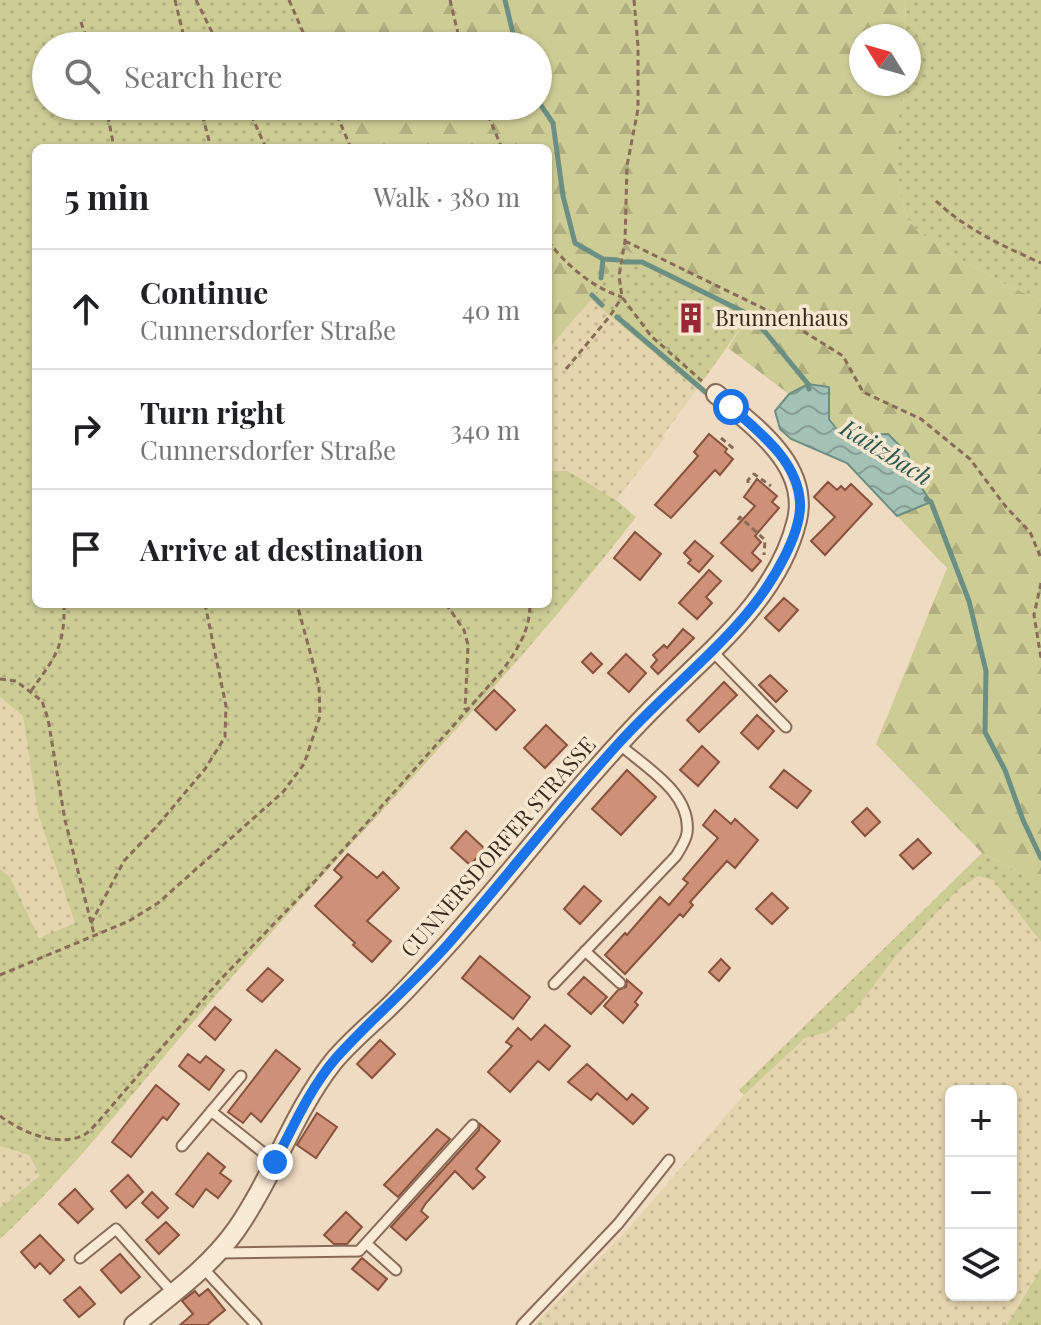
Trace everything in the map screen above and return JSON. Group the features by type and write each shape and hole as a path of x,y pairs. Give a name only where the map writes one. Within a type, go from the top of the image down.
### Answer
{"street":[{"name":"CUNNERSDORFER STRASSE","path":"134,1325 218,1253 259,1192 298,1116 335,1059 449,943 618,744 754,605 776,572 792,537 800,502 795,480 787,463 765,436 716,394"}],"lane":[{"path":"712,651 786,727"},
{"path":"554,984 676,856 687,836 687,813 677,794 618,744"},
{"path":"585,951 620,983"},
{"path":"182,1146 241,1076"},
{"path":"211,1111 275,1162"},
{"path":"218,1253 359,1251 473,1125"},
{"path":"522,1325 618,1224 669,1160"},
{"path":"80,1258 116,1229 173,1293"},
{"path":"366,1243 396,1270"},
{"path":"203,1268 256,1325"}],"path":[{"path":"175,0 183,32"},
{"path":"196,0 212,32"},
{"path":"289,0 303,32"},
{"path":"450,0 458,32"},
{"path":"634,0 638,109 627,166 625,241 619,276 622,297 651,336 716,394"},
{"path":"81,22 84,32"},
{"path":"109,120 113,144"},
{"path":"204,120 210,144"},
{"path":"253,120 264,144"},
{"path":"339,120 349,144"},
{"path":"490,120 500,144"},
{"path":"936,201 956,220 1041,263"},
{"path":"625,241 779,316 843,356 863,392 921,419 970,459 1006,507 1030,532 1041,558"},
{"path":"552,247 603,291 622,297"},
{"path":"566,369 622,297"},
{"path":"721,438 734,449"},
{"path":"748,483 754,474 771,486"},
{"path":"738,520 740,517 765,540 764,563"},
{"path":"1041,583 1034,615 1041,658"},
{"path":"31,691 57,654 65,632 64,608"},
{"path":"91,923 124,861 205,769 225,737 226,706 206,608"},
{"path":"0,975 129,921 158,903 258,818 283,792 304,764 320,716 319,685 298,608"},
{"path":"449,608 464,630 468,645 465,712"},
{"path":"0,1116 14,1126 39,1136 61,1140 84,1135 98,1122 220,980 316,880 465,712 519,647 530,620 530,608"},
{"path":"0,679 16,681 42,701 48,719 65,820 94,936"}],"shaded area":[{"path":"591,300 697,389 663,436 665,438 616,500 568,471 552,471 552,344"},
{"path":"0,697 23,716 38,814 75,923 39,939 10,877 0,869"},
{"path":"978,876 993,880 1041,942 1041,1268 1006,1325 534,1325 627,1230 744,1095 805,1038 828,1032 856,1009 896,956 958,890"},
{"path":"0,1146 29,1155 40,1176 0,1208"}],"green space":[{"path":"0,0 289,0 303,32 32,32 32,120 339,120 349,144 32,144 32,608 552,608 552,471 568,471 616,500 636,517 486,696 276,927 60,1179 0,1239 0,1208 40,1176 29,1155 0,1146 0,869 10,877 39,938 75,923 38,814 23,716 0,697"},
{"path":"289,0 906,0 905,24 849,24 849,96 901,96 899,184 907,217 914,227 990,276 1041,300 1041,893 1022,874 982,853 876,744 947,568 897,516 931,502 913,475 908,454 887,434 842,436 808,384 789,394 728,348 747,319 624,249 591,300 552,344 552,144 349,144 339,120 552,120 552,32 303,32"},
{"path":"906,0 1041,0 1041,300 947,251 914,227 907,217 897,168 899,118 901,96 921,96 921,24 905,24"},
{"path":"624,249 747,319 697,389 591,300"},
{"path":"982,853 1022,874 1041,893 1041,942 993,880 978,876 958,890 896,956 856,1009 828,1032 805,1038 744,1095 739,1090"},
{"path":"1041,1268 1041,1325 1006,1325 1011,1318"}],"water":[{"path":"808,384 829,387 829,419 842,436 888,434 908,454 913,475 931,502 897,516 847,463 791,439 780,429 775,411 789,394"}],"building":[{"name":"Brunnenhaus","path":"691,307 702,318 691,329 680,318"},
{"path":"709,434 727,449 725,452 733,459 720,475 715,470 671,518 655,505 698,456 694,452"},
{"path":"757,479 777,496 772,502 779,508 755,536 761,542 752,553 761,561 752,571 721,543 755,506 744,497"},
{"path":"828,482 837,490 841,486 845,490 851,484 872,504 825,555 811,541 835,517 814,497"},
{"path":"635,532 661,554 640,580 614,558"},
{"path":"695,541 713,556 699,572 688,563 691,560 684,553"},
{"path":"709,570 721,581 706,597 712,603 697,619 679,603"},
{"path":"784,598 798,610 779,631 765,618"},
{"path":"683,629 694,638 658,674 651,667 657,660 653,655 664,645 667,648"},
{"path":"591,653 602,664 593,673 582,662"},
{"path":"626,654 646,673 629,692 608,673"},
{"path":"770,675 787,691 776,702 759,685"},
{"path":"724,682 737,695 699,732 687,720"},
{"path":"494,690 515,710 496,730 475,710"},
{"path":"757,715 774,731 758,749 741,733"},
{"path":"546,725 567,745 545,768 524,748"},
{"path":"702,746 719,762 698,786 680,770"},
{"path":"627,770 656,797 621,835 592,809"},
{"path":"784,770 811,791 797,808 770,787"},
{"path":"867,808 880,822 865,836 852,822"},
{"path":"715,810 731,824 735,819 758,840 735,868 727,861 690,902 693,905 683,917 680,914 625,974 605,955 660,897 669,905 688,883 683,879 718,838 703,825"},
{"path":"466,831 485,849 470,865 451,848"},
{"path":"918,839 931,853 913,869 900,855"},
{"path":"348,854 377,878 383,872 399,888 367,921 391,941 372,962 315,906 342,877 334,870"},
{"path":"584,886 601,901 580,924 564,909"},
{"path":"772,893 788,908 772,924 756,909"},
{"path":"480,956 530,997 513,1019 462,978"},
{"path":"721,959 730,968 719,981 709,972"},
{"path":"268,968 283,980 262,1002 247,990"},
{"path":"584,977 607,997 591,1014 568,994"},
{"path":"627,980 642,993 635,1002 638,1005 623,1023 604,1006 618,990 626,987"},
{"path":"215,1007 231,1020 215,1040 199,1026"},
{"path":"545,1025 570,1046 549,1070 538,1061 510,1092 488,1072 512,1046 506,1042 518,1028 531,1040"},
{"path":"380,1040 395,1054 372,1078 357,1064"},
{"path":"276,1050 300,1069 261,1122 251,1113 243,1123 228,1112"},
{"path":"188,1054 200,1063 206,1056 224,1070 209,1090 179,1066"},
{"path":"587,1064 627,1100 632,1094 648,1108 633,1124 597,1093 591,1100 568,1082"},
{"path":"156,1085 179,1104 167,1120 163,1117 131,1157 112,1142"},
{"path":"317,1113 337,1127 316,1158 297,1145"},
{"path":"480,1124 500,1141 476,1169 485,1177 473,1189 455,1171 426,1203 421,1211 428,1217 406,1240 391,1227 479,1130"},
{"path":"437,1129 450,1139 398,1197 384,1185"},
{"path":"208,1153 225,1167 220,1173 231,1181 218,1198 206,1189 193,1207 176,1194"},
{"path":"128,1175 143,1192 126,1208 111,1191"},
{"path":"75,1189 93,1209 78,1223 59,1204"},
{"path":"152,1192 168,1208 158,1218 142,1203"},
{"path":"346,1212 362,1227 347,1244 334,1244 324,1235"},
{"path":"166,1222 179,1235 159,1254 146,1240"},
{"path":"40,1235 64,1260 50,1274 40,1263 35,1268 21,1252"},
{"path":"120,1254 140,1277 121,1293 101,1270"},
{"path":"362,1258 387,1279 378,1290 352,1269"},
{"path":"80,1287 95,1304 79,1317 64,1300"},
{"path":"208,1289 225,1310 207,1325 180,1325 193,1314 182,1301 195,1291 199,1296"}],"waterway":[{"name":"Kaitzbach","path":"505,0 513,32"},
{"name":"Kaitzbach","path":"551,120 563,196 575,243 603,259 618,260"},
{"path":"601,278 603,259"},
{"name":"Kaitzbach","path":"625,262 642,262 752,316 809,389"},
{"path":"592,295 602,305"},
{"path":"617,317 710,396"},
{"name":"Kaitzbach","path":"926,499 931,502 969,601 986,671 985,732 1005,770 1041,858"}],"place":[{"name":"Brunnenhaus","path":"691,318"}],"route":[{"path":"275,1162 316,1085 335,1059 449,943 618,744 754,605 776,572 797,521 800,502 795,480 787,463 765,436 731,407"}]}
